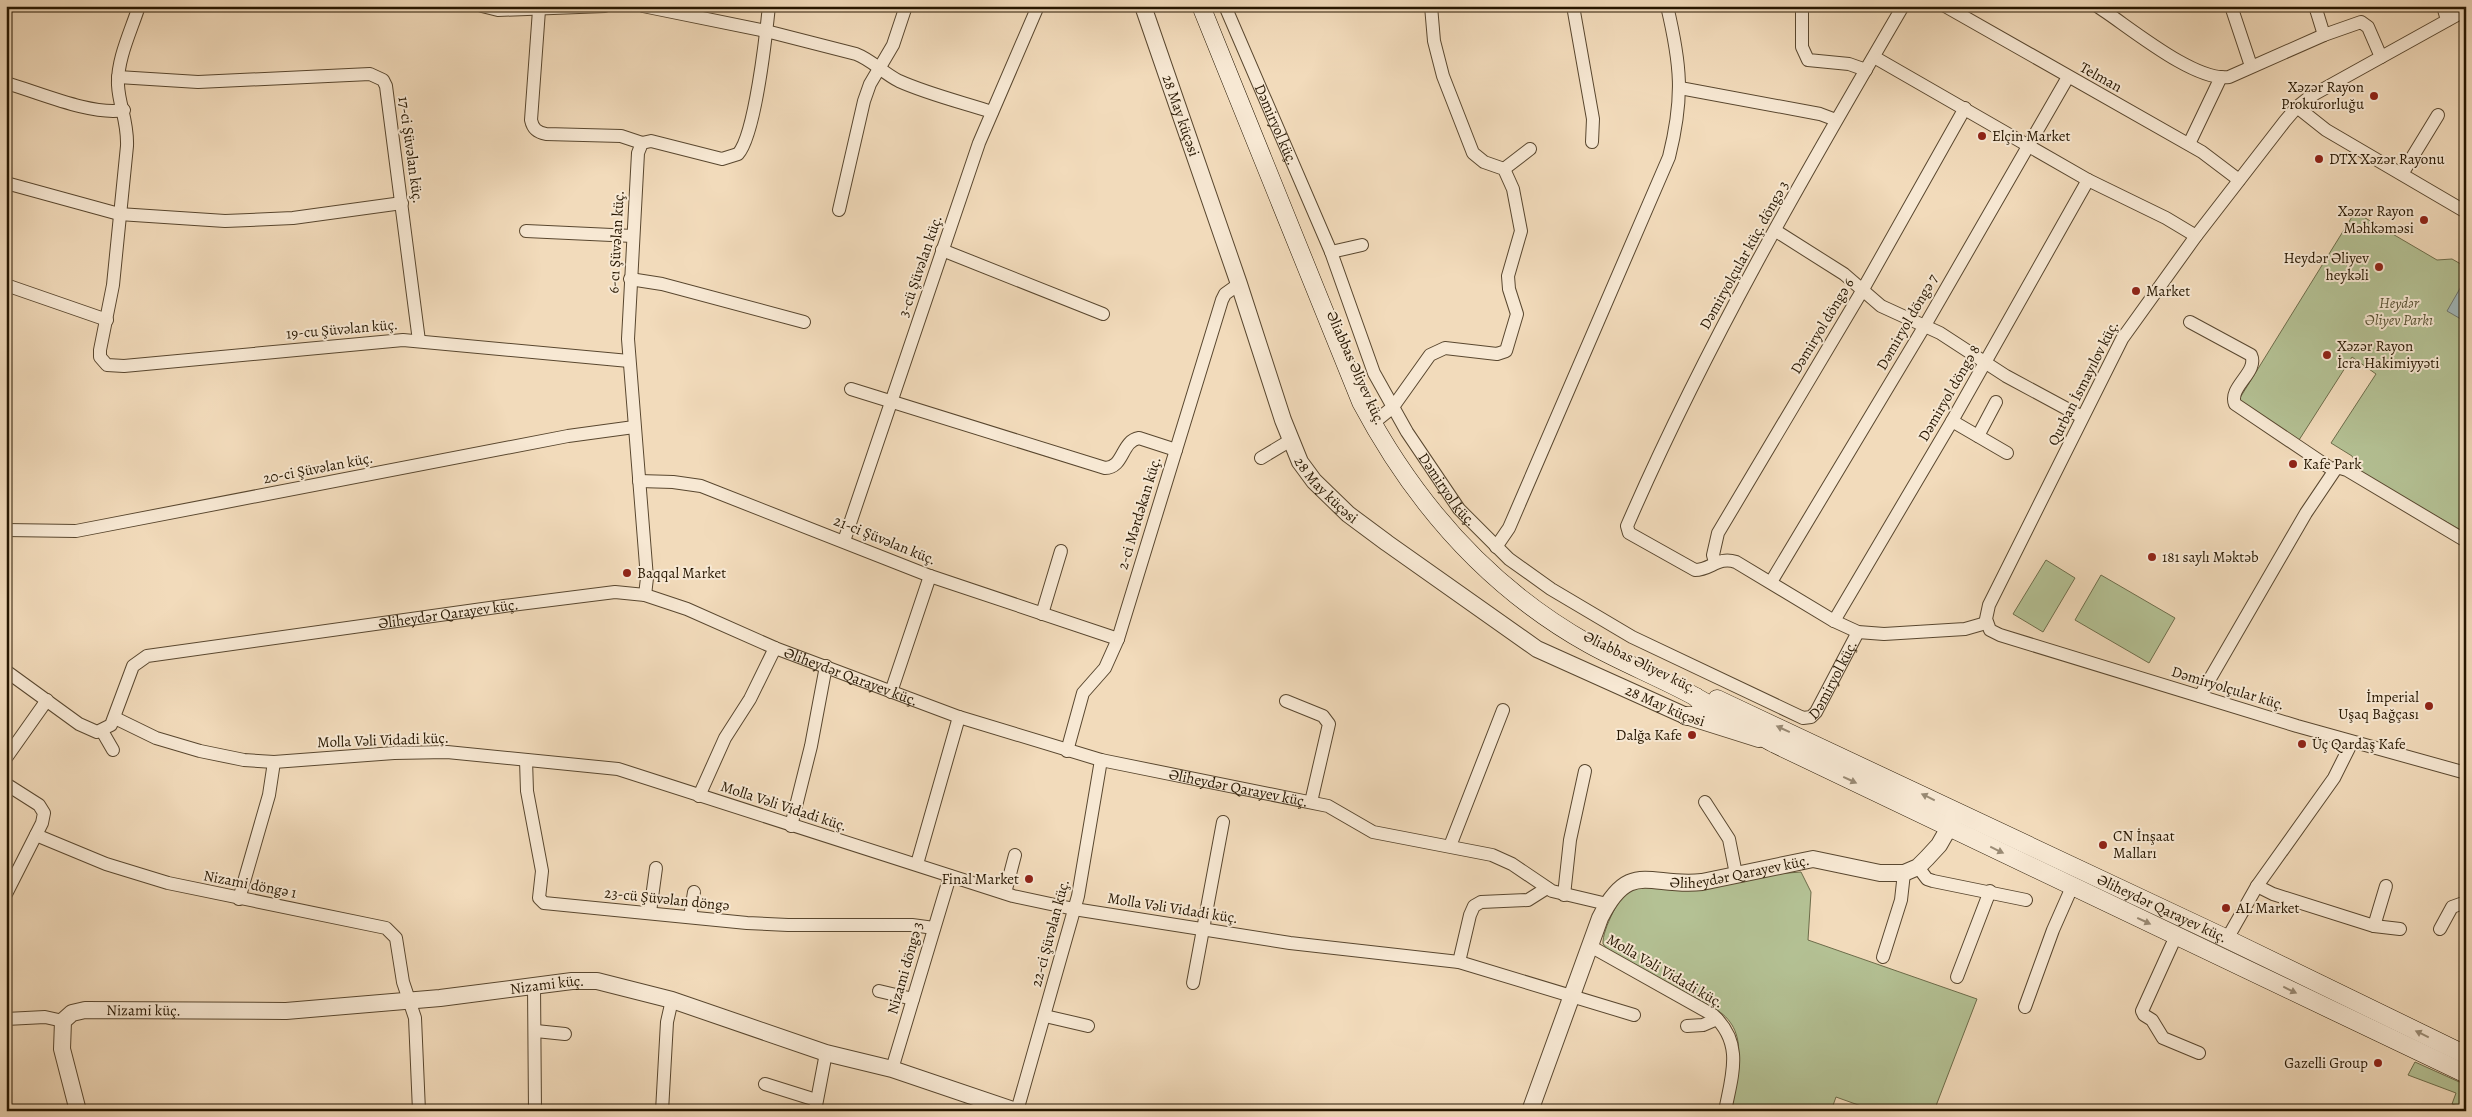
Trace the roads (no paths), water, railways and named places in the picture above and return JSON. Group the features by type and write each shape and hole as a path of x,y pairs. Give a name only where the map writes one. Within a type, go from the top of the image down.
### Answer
{"main road":[{"name":"Dəmiryol küç.","path":"1201,6 1358,393 1372,422 1404,474 1450,533 1485,568 1523,600 1589,644 1696,697 1775,744"},
{"name":"Əliabbas Əliyev küç.","path":"1207,6 1343,343 1377,420 1409,470 1455,530 1489,564 1545,609 1592,640 1858,764"},
{"path":"1686,716 1697,716 1704,712 1704,706 1696,697"},
{"path":"1775,744 1858,764"},
{"name":"Əliheydər Qarayev küç.","path":"1775,744 2466,1074"},
{"name":"Əliheydər Qarayev küç.","path":"1858,764 2466,1055"},
{"path":"2069,885 2062,878 2063,872 2067,868 2074,867"},
{"path":"2386,1036 2394,1020"}],"street":[{"name":"19-cu Şüvəlan küç.","path":"139,6 118,77 127,126 127,146 113,285 100,357 107,365 113,367 403,340 629,361"},
{"path":"482,6 498,10 539,10 605,6"},
{"path":"643,6 766,31 856,54 866,58 879,68 909,85 992,112"},
{"path":"539,10 531,120 533,127 538,132 546,134 621,136 642,144 651,141 722,159 738,154 747,136 769,6"},
{"path":"839,210 864,101 879,68 893,45 906,6"},
{"name":"3-cü Şüvəlan küç.","path":"844,541 942,250 992,112 1038,6"},
{"name":"28 May küçəsi","path":"1143,6 1291,440 1308,475 1336,502 1387,543 1544,653 1686,716 1775,744"},
{"name":"Dəmiryol küç.","path":"1225,6 1331,252 1374,373 1406,432 1459,509 1496,547 1530,575 1632,637 1803,718 1811,717 1816,712 1858,632"},
{"path":"1431,6 1434,41 1443,76 1473,153 1484,162 1504,168"},
{"path":"1573,6 1593,119 1592,142"},
{"path":"1496,547 1509,528 1665,165 1674,137 1680,88 1678,50 1667,6"},
{"path":"1802,6 1802,47 1808,60 1849,64 1866,70"},
{"name":"Dəmiryolçular küç. döngə 3","path":"1715,562 1706,569 1695,570 1629,533 1627,526 1717,337 1836,120 1903,6"},
{"name":"Telman","path":"1945,6 2189,144 2215,160 2239,180"},
{"path":"2097,6 2110,10 2174,59 2220,78 2229,77 2324,35 2364,22 2381,57"},
{"path":"2230,6 2251,66"},
{"path":"2315,6 2324,35"},
{"path":"2443,6 2447,20"},
{"name":"Qurban İsmayılov küç.","path":"1986,623 1990,604 2126,331 2239,180 2297,107 2311,96 2466,10"},
{"path":"1874,57 2088,180 2166,218 2196,236"},
{"name":"17-ci Şüvəlan küç.","path":"118,77 198,82 370,74 377,76 386,86 419,341"},
{"name":"Dəmiryol döngə 7","path":"1771,582 1924,326 2068,77"},
{"path":"2189,144 2220,78"},
{"path":"6,83 95,110 124,110"},
{"path":"1680,88 1820,114 1836,120"},
{"path":"2297,107 2321,126 2466,212"},
{"name":"Dəmiryol döngə 6","path":"1715,562 1714,550 1718,533 1862,291 1965,108"},
{"path":"2402,174 2438,115"},
{"name":"6-cı Şüvəlan küç.","path":"642,144 637,158 630,279 629,361 647,578 645,594"},
{"path":"1504,168 1530,148"},
{"path":"1377,420 1393,407 1430,355 1437,350 1445,348 1498,354 1506,351 1509,346 1517,314 1509,289 1508,276 1521,231 1513,189 1504,168"},
{"name":"Dəmiryol döngə 8","path":"1834,621 1952,421 2088,180"},
{"path":"6,183 119,214 256,221 402,203"},
{"path":"526,231 633,236"},
{"path":"1776,231 1844,274 1881,306 1940,333 2006,376 2082,417"},
{"path":"1331,252 1362,245"},
{"path":"942,250 1103,314"},
{"path":"630,279 662,284 804,322"},
{"path":"6,284 107,320"},
{"name":"2-ci Mərdəkan küç.","path":"1067,751 1083,693 1106,668 1118,639 1222,300 1225,294 1239,284"},
{"path":"2190,322 2251,355 2252,364 2235,395 2235,404 2333,470"},
{"path":"851,389 1105,468 1112,468 1134,439 1139,438 1176,450"},
{"path":"1978,436 1996,402"},
{"path":"1952,421 2007,453"},
{"name":"20-ci Şüvəlan küç.","path":"6,530 76,531 568,436 634,427"},
{"path":"1261,458 1291,440"},
{"path":"2200,696 2333,470 2341,467 2347,470 2466,541"},
{"name":"21-ci Şüvəlan küç.","path":"639,481 673,482 701,486 930,576 1118,639"},
{"path":"1042,614 1062,552"},
{"path":"1715,562 1723,560 1736,562 1834,621 1858,632 1884,634 1965,629 1986,623"},
{"path":"891,692 930,576"},
{"name":"Əliheydər Qarayev küç.","path":"115,718 134,666 142,658 158,653 578,597 625,592 645,594 687,609 775,648 959,717 1101,760 1311,802 1336,809 1373,832 1479,852 1504,860 1547,888 1564,895 1607,904"},
{"name":"Dəmiryolçular küç.","path":"1986,623 1990,630 2000,635 2352,742 2466,773"},
{"path":"699,796 724,738 750,699 775,648"},
{"path":"791,826 811,746 826,666"},
{"path":"6,671 86,729 97,732 102,731 111,725 115,718"},
{"path":"6,758 47,700"},
{"path":"1286,701 1323,716 1329,724 1311,802"},
{"path":"1450,846 1503,710"},
{"path":"917,864 959,717"},
{"name":"Molla Vəli Vidadi küç.","path":"115,718 156,738 200,751 244,760 274,762 414,752 447,752 618,769 1005,893 1074,909 1290,943 1459,962 1634,1015"},
{"path":"102,731 113,750"},
{"path":"2227,939 2257,886 2334,778 2352,742"},
{"name":"23-cü Şüvəlan döngə","path":"526,760 526,791 541,863 540,901 550,905 788,925 912,924 934,928"},
{"name":"22-ci Şüvəlan küç.","path":"1017,1111 1046,1016 1074,909 1101,760"},
{"path":"239,899 270,795 274,762"},
{"path":"1564,895 1570,840 1586,771"},
{"path":"6,784 42,809 44,818 6,894"},
{"path":"1705,802 1728,839 1736,874"},
{"path":"1884,957 1911,870 1939,845 1958,811"},
{"path":"1193,983 1222,822"},
{"name":"Nizami döngə 1","path":"36,835 106,864 168,883 386,928 396,938 403,982 415,1018 419,1111"},
{"path":"1005,893 1015,855"},
{"name":"Əliheydər Qarayev küç.","path":"1530,1111 1590,946 1607,904 1619,888 1640,879 1692,883 1813,859 1880,872 1911,870"},
{"path":"650,912 656,868"},
{"path":"1911,870 1922,873 1933,881 2026,900"},
{"name":"Nizami döngə 3","path":"892,1069 950,876"},
{"path":"2025,1007 2069,885"},
{"path":"2257,886 2273,894 2374,926 2400,929"},
{"path":"2374,926 2386,886"},
{"path":"1459,962 1470,915 1474,906 1482,902 1528,900 1547,888"},
{"path":"690,917 694,892"},
{"path":"1957,977 1990,892"},
{"path":"2440,929 2452,907 2466,902"},
{"path":"2176,936 2142,1010 2144,1015 2152,1020 2163,1038 2199,1053"},
{"name":"Molla Vəli Vidadi küç.","path":"1590,946 1717,1018 1727,1030 1733,1048 1733,1073 1725,1111"},
{"name":"Nizami küç.","path":"63,1021 72,1013 85,1010 286,1011 410,1001 572,981 597,981 672,1000 826,1053 892,1069 1017,1111"},
{"path":"534,986 536,1031 535,1111"},
{"path":"879,991 913,1000"},
{"path":"662,1111 667,1022 672,1000"},
{"path":"1046,1016 1088,1026"},
{"path":"6,1020 45,1018 63,1021 62,1049 78,1111"},
{"path":"1686,1026 1703,1025 1717,1018"},
{"path":"536,1031 565,1034"},
{"path":"765,1084 815,1105 826,1053"}],"water":[{"path":"2466,278 2466,322 2447,311"}],"place":[{"name":"Xəzər Rayon Prokurorluğu","path":"2374,96"},
{"name":"Elçin Market","path":"1982,136"},
{"name":"DTX Xəzər Rayonu","path":"2319,159"},
{"name":"Xəzər Rayon Məhkəməsi","path":"2424,220"},
{"name":"Heydər Əliyev heykəli","path":"2379,267"},
{"name":"Market","path":"2136,291"},
{"name":"Xəzər Rayon İcra Hakimiyyəti","path":"2327,355"},
{"name":"Kafe Park","path":"2293,464"},
{"name":"181 saylı Məktəb","path":"2152,557"},
{"name":"Baqqal Market","path":"627,573"},
{"name":"İmperial Uşaq Bağçası","path":"2429,706"},
{"name":"Dalğa Kafe","path":"1692,735"},
{"name":"Üç Qardaş Kafe","path":"2302,744"},
{"name":"CN İnşaat Malları","path":"2103,845"},
{"name":"Final Market","path":"1029,879"},
{"name":"AL Market","path":"2226,908"},
{"name":"Gazelli Group","path":"2378,1063"}],"park label":[{"name":"Heydər Əliyev Parkı","path":"2399,312"}]}
